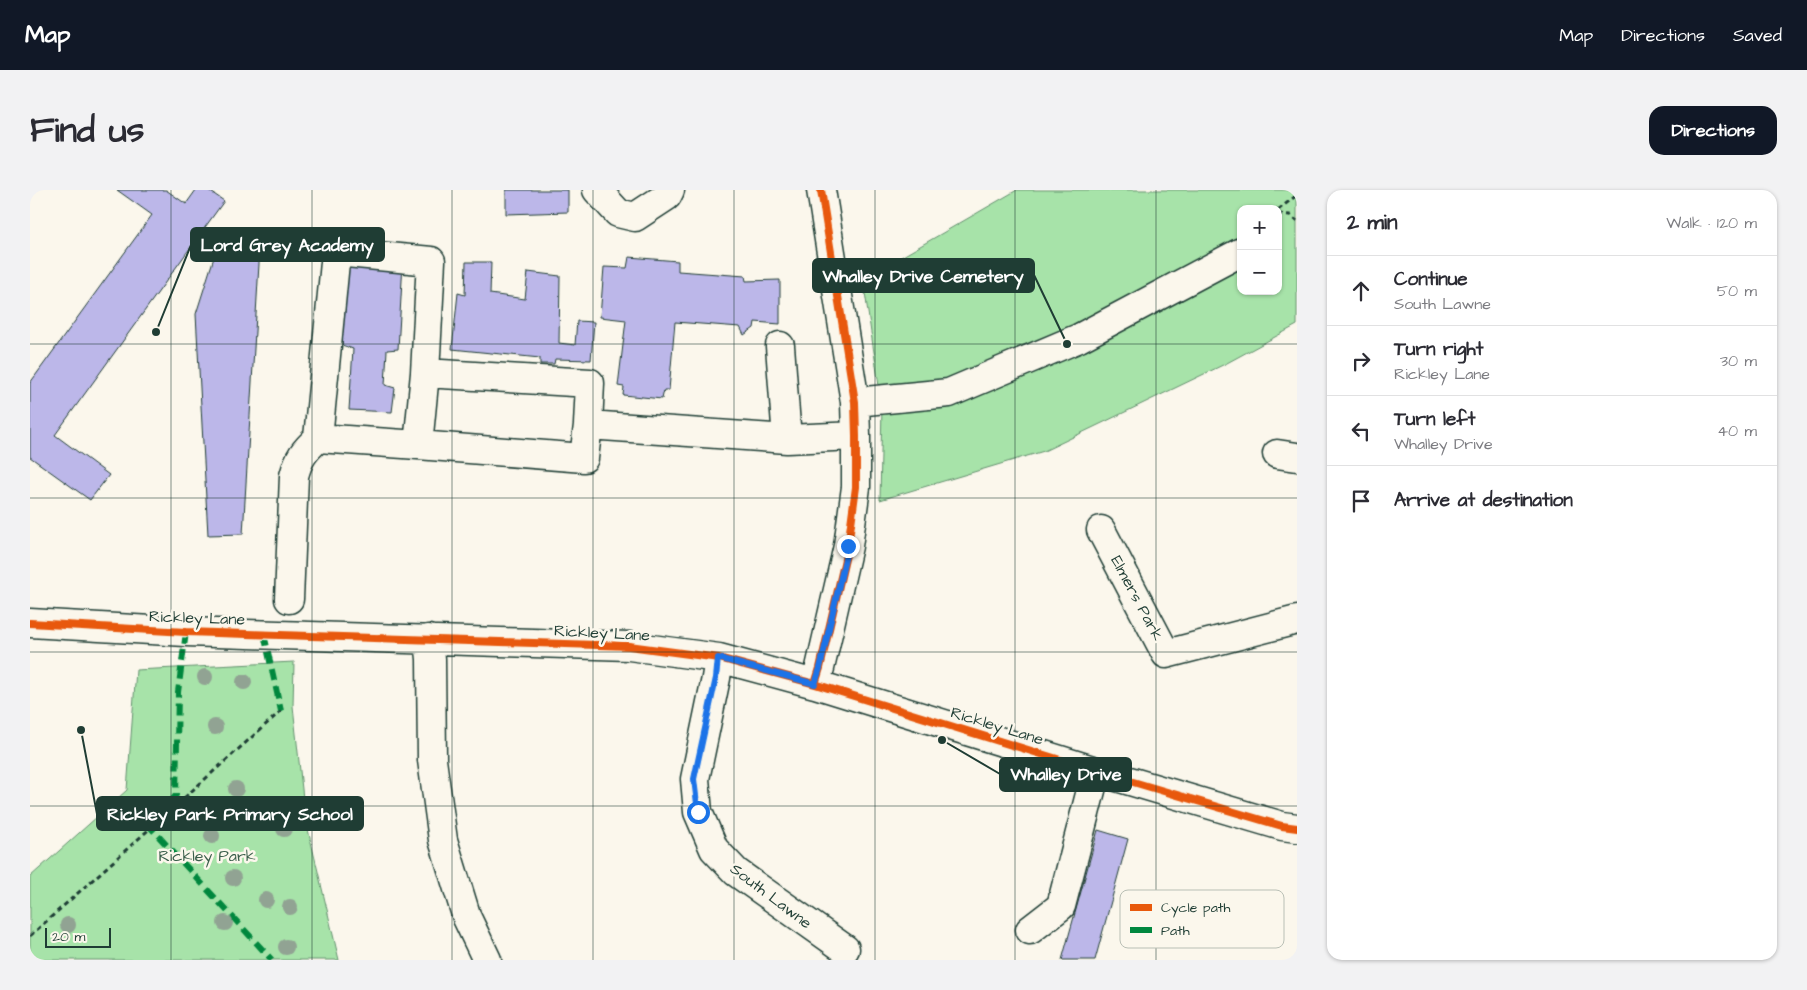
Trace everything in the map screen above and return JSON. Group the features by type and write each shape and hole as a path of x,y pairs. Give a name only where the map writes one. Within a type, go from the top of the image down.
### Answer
{"street":[{"path":"597,190 618,213 635,217 667,196 670,190"},
{"path":"815,684 848,546 856,487 855,402 821,190"},
{"path":"318,438 336,252 431,261 425,373 418,445"},
{"path":"855,402 949,394 1080,338 1237,254"},
{"path":"780,346 787,439"},
{"path":"289,599 294,476 299,459 306,448 318,438 584,458 590,383 425,373"},
{"path":"588,425 787,439 856,436"},
{"name":"Elmers Park","path":"1101,530 1166,654 1297,620"},
{"name":"Rickley Lane","path":"30,623 186,632 629,646 718,658 815,684 1096,771 1282,826 1297,828"},
{"path":"429,639 431,659 432,760 442,840 467,918 487,960"},
{"name":"South Lawne","path":"718,658 716,678 694,779 698,812 714,849 736,872 846,946"},
{"path":"1030,930 1061,906 1096,771"}],"path":[{"path":"1282,208 1297,195"},
{"path":"1282,213 1290,215 1297,221"},
{"path":"30,936 281,711"}],"green space":[{"path":"1017,190 1297,190 1297,325 1227,363 1044,451 880,500 882,406 863,279"},
{"name":"Rickley Park","path":"294,662 293,706 305,817 339,960 30,960 30,877 127,790 136,670"}],"building":[{"path":"117,190 166,190 186,204 196,190 208,190 224,201 55,435 109,475 90,500 30,457 30,383 152,215"},
{"path":"506,190 568,190 568,212 506,214"},
{"path":"260,247 243,534 208,535 196,314 216,251"},
{"path":"629,257 678,261 678,271 745,276 746,281 780,280 780,324 755,322 754,328 744,335 740,327 675,322 669,390 664,390 662,399 623,395 624,387 618,386 626,320 600,317 604,267 627,268"},
{"path":"346,262 403,263 398,349 387,350 385,385 395,388 392,412 349,410 353,349 342,345"},
{"path":"466,262 491,262 490,294 525,299 528,272 560,276 559,343 575,345 577,321 594,322 591,360 555,359 554,364 540,364 540,358 452,349 458,293 465,295"},
{"path":"1098,830 1128,839 1095,960 1062,960"}],"marked path":[{"path":"186,632 178,692 176,795 151,828 272,960"},
{"path":"264,634 281,711"}],"cycle path":[{"path":"815,684 848,546 856,487 855,402 821,190"},
{"path":"30,623 186,632 629,646 719,658 815,684 1282,826 1297,828"}],"place":[{"name":"Lord Grey Academy","path":"156,332"},
{"name":"Whalley Drive Cemetery","path":"1067,344"},
{"name":"Rickley Park Primary School","path":"81,730"},
{"name":"Whalley Drive","path":"942,740"}],"route":[{"path":"698,812 694,779 716,678 718,658 815,684 848,546"}]}
